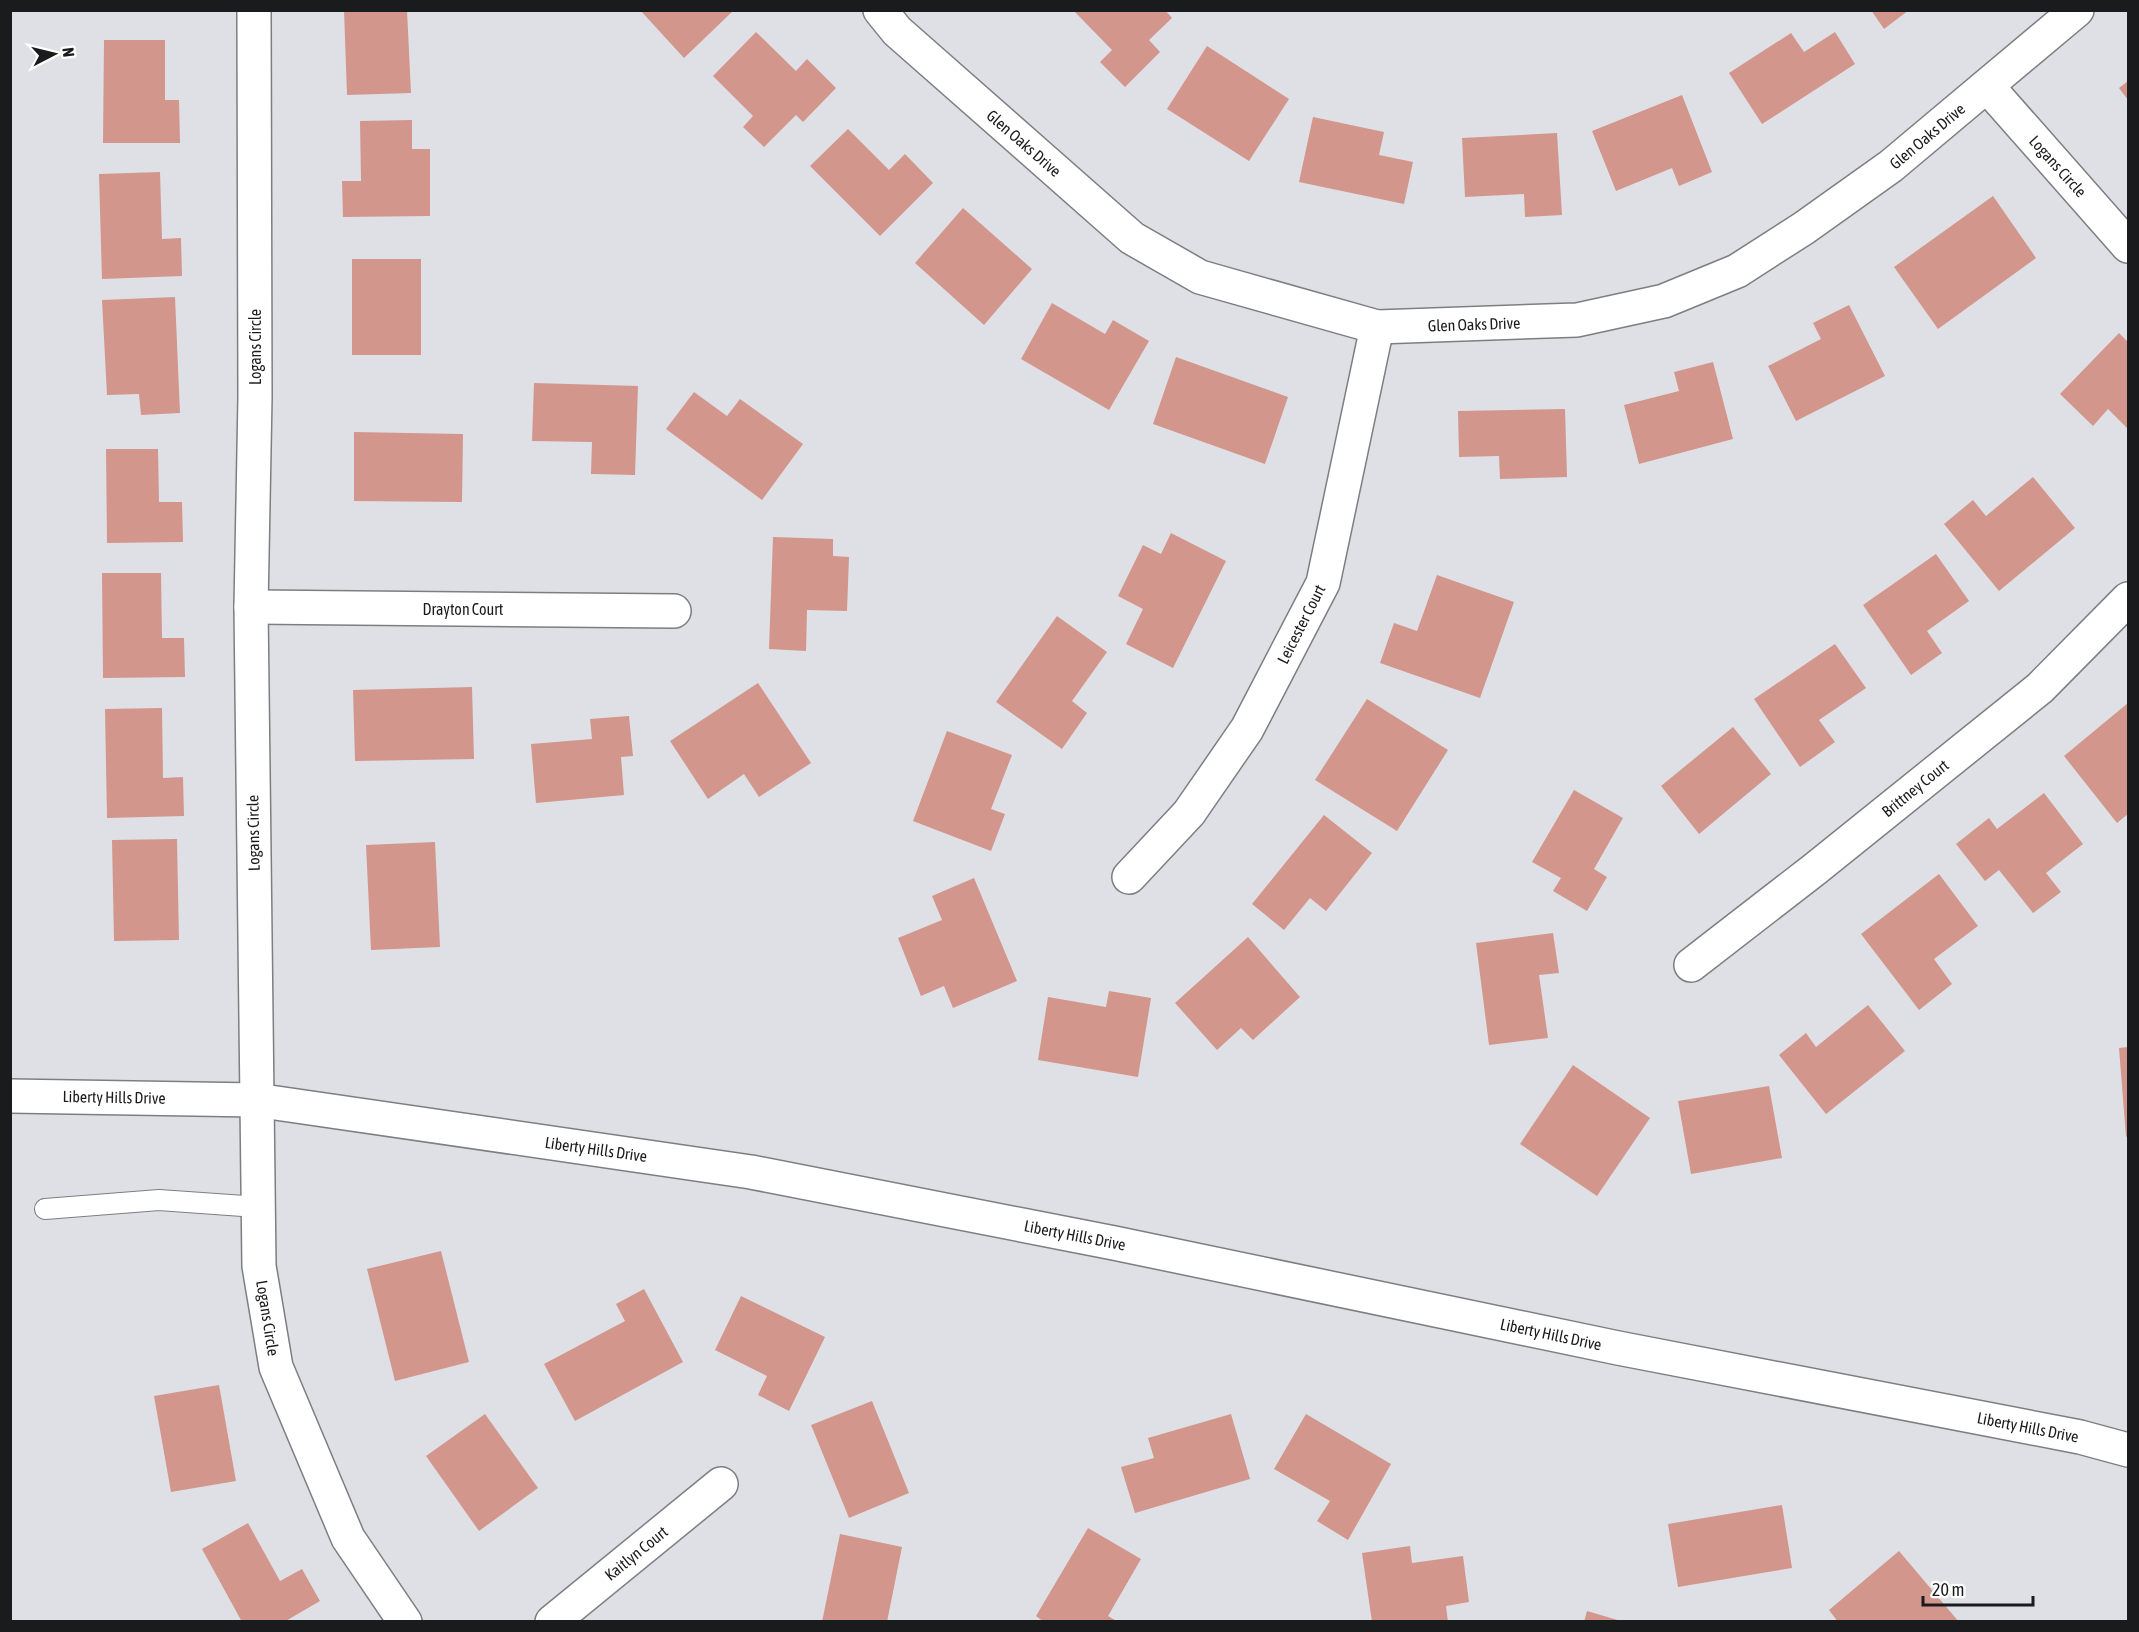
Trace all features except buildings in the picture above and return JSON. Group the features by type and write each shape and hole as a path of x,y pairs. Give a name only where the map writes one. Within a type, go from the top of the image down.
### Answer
{"street":[{"name":"Logans Circle","path":"254,10 255,397 251,608 259,1266 276,1367 348,1538 405,1622"},
{"name":"Glen Oaks Drive","path":"880,10 897,31 1132,238 1200,277 1377,327 1577,320 1664,301 1737,271 1804,228 1891,166 2077,10"},
{"name":"Logans Circle","path":"1987,86 2128,246"},
{"name":"Leicester Court","path":"1129,877 1189,813 1247,729 1323,583 1377,327"},
{"name":"Brittney Court","path":"1691,965 1815,869 2040,688 2128,599"},
{"name":"Drayton Court","path":"251,608 674,611"},
{"name":"Liberty Hills Drive","path":"10,1096 256,1100 752,1172 1114,1243 1618,1348 2080,1437 2128,1450"},
{"name":"Kaitlyn Court","path":"552,1622 721,1484"}],"lane":[{"path":"45,1209 159,1200 258,1207"}]}
